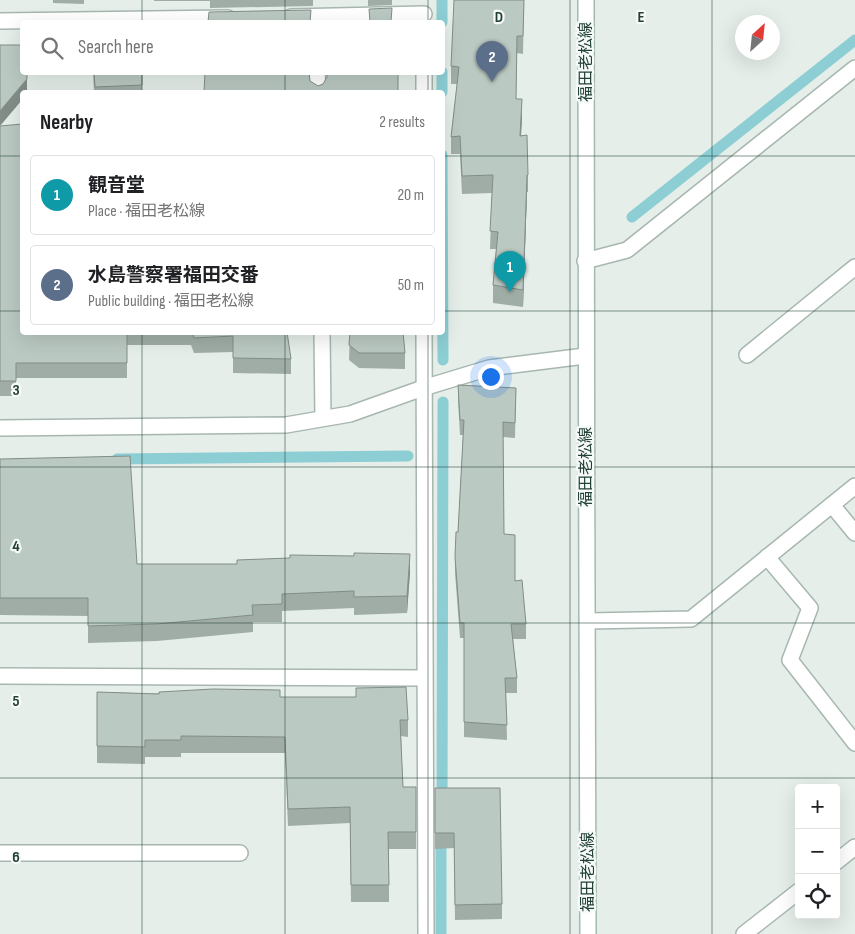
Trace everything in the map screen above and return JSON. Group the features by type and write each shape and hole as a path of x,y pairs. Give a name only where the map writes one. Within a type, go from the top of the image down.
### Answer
{"street":[{"name":"福田老松線","path":"586,0 585,261 588,934"},
{"path":"277,17 317,19 424,12"},
{"path":"62,20 247,17"},
{"path":"0,21 20,21"},
{"path":"585,261 627,250 855,68"},
{"path":"317,75 318,90"},
{"path":"424,75 424,90"},
{"path":"747,356 855,267"},
{"path":"322,335 323,418"},
{"path":"424,335 426,934"},
{"path":"0,428 286,425 350,414 489,368 586,356"},
{"path":"588,621 691,619 855,486"},
{"path":"832,505 855,533"},
{"path":"767,557 810,608 790,660 855,743"},
{"path":"0,676 424,678"},
{"path":"840,859 855,847"},
{"path":"0,853 240,853"},
{"path":"744,934 795,894"}],"building":[{"path":"454,0 524,0 523,36 517,36 516,99 522,99 520,136 527,135 528,175 523,290 493,285 498,232 490,231 493,175 462,176 460,136 451,137 459,67 451,66"},
{"path":"392,8 391,20 370,20 369,9"},
{"path":"311,10 310,20 208,20 209,12"},
{"path":"0,45 20,45 20,75 27,75 27,79 0,111"},
{"path":"94,75 142,75 142,85 95,87"},
{"path":"205,75 309,75 310,81 318,86 323,84 327,75 398,75 398,90 204,90"},
{"path":"20,124 20,335 127,335 127,363 16,363 16,381 0,381 0,126"},
{"path":"193,335 287,335 291,359 233,358 233,336 194,338"},
{"path":"350,335 403,335 405,353 359,353 349,345"},
{"path":"458,385 516,388 515,423 503,422 504,534 515,535 515,581 522,580 526,624 511,624 517,678 505,678 507,725 464,722 464,623 460,623 455,557 464,420 460,420"},
{"path":"130,456 137,564 237,564 237,560 290,558 290,555 354,556 354,553 410,554 407,596 354,597 354,591 282,594 282,604 252,605 253,615 157,624 88,626 88,598 0,598 0,459"},
{"path":"406,687 408,720 400,720 403,787 416,787 416,832 388,832 389,885 351,885 350,807 288,809 285,737 181,736 181,740 145,740 145,747 97,746 97,692 159,694 159,692 213,689 280,690 280,697 356,697 356,688"},
{"path":"435,788 500,788 502,904 455,905 454,833 435,833"}],"waterway":[{"path":"442,0 442,20"},
{"path":"632,217 855,40"},
{"path":"442,75 442,90"},
{"path":"443,335 443,360"},
{"path":"442,803 443,402"},
{"path":"117,459 408,456"},
{"path":"441,834 441,934"}],"place":[{"name":"水島警察署福田交番","path":"492,82"},
{"name":"観音堂","path":"510,292"}]}
